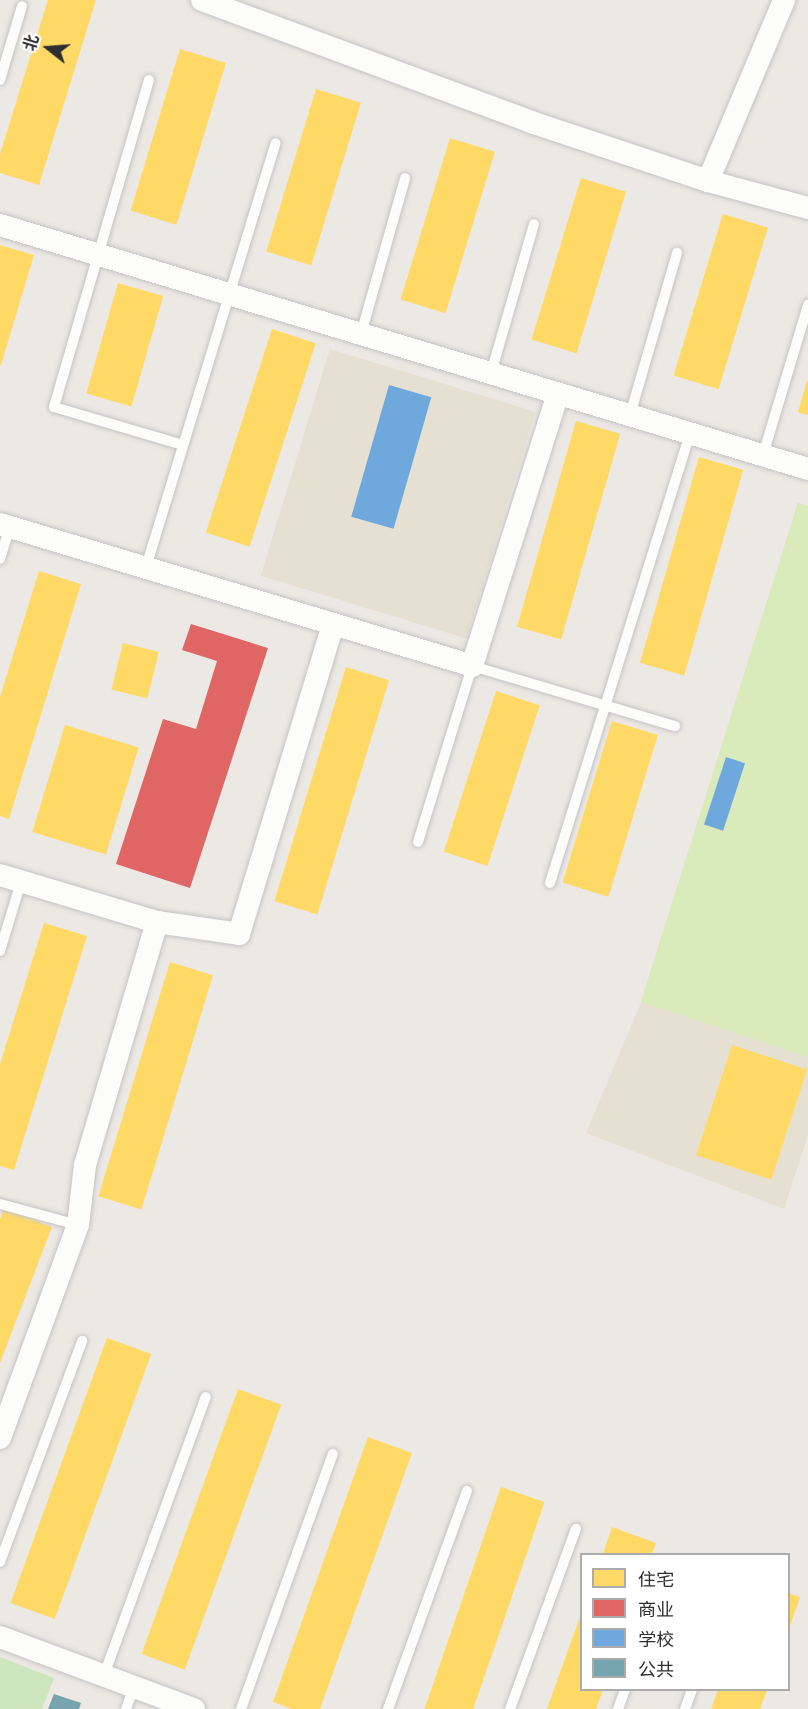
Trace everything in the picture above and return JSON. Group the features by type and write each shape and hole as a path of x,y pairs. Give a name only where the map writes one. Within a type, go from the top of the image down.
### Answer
{"street":[{"path":"202,0 531,122 708,181 808,208"},
{"path":"708,181 784,0"},
{"path":"0,225 808,469"},
{"path":"5,525 472,666 558,394"},
{"path":"11,878 157,922 238,934 333,624"},
{"path":"0,1438 78,1226 85,1165 157,922"},
{"path":"0,1637 194,1709"}],"lane":[{"path":"0,80 22,6"},
{"path":"149,80 54,407 183,445"},
{"path":"146,567 276,143"},
{"path":"361,334 405,178"},
{"path":"491,373 534,224"},
{"path":"630,415 677,253"},
{"path":"763,455 808,305"},
{"path":"550,883 690,433"},
{"path":"0,559 5,525"},
{"path":"418,842 472,666 675,726"},
{"path":"0,951 11,878"},
{"path":"0,1204 78,1226"},
{"path":"0,1562 81,1341"},
{"path":"104,1675 206,1396"},
{"path":"241,1709 333,1454"},
{"path":"388,1709 467,1491"},
{"path":"510,1709 576,1529"},
{"path":"126,1709 134,1687"},
{"path":"618,1709 624,1691"},
{"path":"685,1709 691,1691"}],"shaded area":[{"path":"330,349 536,412 466,639 261,576"},
{"path":"798,503 808,506 808,1135 784,1209 586,1133 641,1002"}],"green space":[{"path":"798,503 808,506 808,1057 641,1002"},
{"path":"0,1657 54,1678 42,1709 0,1709"}],"building: 住宅":[{"path":"48,0 96,0 39,185 0,173 0,154"},
{"path":"180,49 226,63 176,225 131,211"},
{"path":"316,89 361,103 311,265 266,252"},
{"path":"450,138 495,152 446,313 401,300"},
{"path":"581,178 626,192 577,353 532,340"},
{"path":"723,214 768,228 719,389 674,376"},
{"path":"0,245 34,255 1,365 0,365"},
{"path":"118,283 163,296 131,407 86,394"},
{"path":"272,329 316,343 250,547 206,533"},
{"path":"808,381 808,415 798,412"},
{"path":"576,421 620,434 561,639 517,627"},
{"path":"699,457 743,470 684,675 640,663"},
{"path":"39,571 81,584 9,819 0,816 0,697"},
{"path":"123,643 159,652 147,699 111,690"},
{"path":"346,667 389,680 317,914 274,901"},
{"path":"496,691 540,705 488,866 444,852"},
{"path":"612,721 658,735 608,897 563,883"},
{"path":"65,725 139,748 106,855 32,832"},
{"path":"44,923 87,936 14,1170 0,1166 0,1064"},
{"path":"170,962 213,975 141,1209 98,1196"},
{"path":"732,1045 807,1069 771,1180 696,1155"},
{"path":"4,1209 52,1227 0,1363 0,1219"},
{"path":"107,1338 151,1354 55,1619 11,1603"},
{"path":"238,1389 281,1405 185,1670 142,1654"},
{"path":"368,1437 412,1453 320,1709 292,1709 273,1702"},
{"path":"501,1487 544,1502 473,1709 425,1709"},
{"path":"612,1527 656,1543 652,1553 603,1553"},
{"path":"790,1594 800,1597 790,1626"},
{"path":"580,1617 580,1691 603,1691 596,1709 547,1709"},
{"path":"718,1691 767,1691 760,1709 711,1709"}],"building: 商业":[{"path":"191,624 268,648 190,888 116,864 163,719 196,729 217,661 182,650"}],"building: 学校":[{"path":"389,385 431,397 394,529 351,517"},
{"path":"726,757 745,763 723,831 704,825"}],"building: 公共":[{"path":"54,1694 81,1703 79,1709 48,1709"}]}
